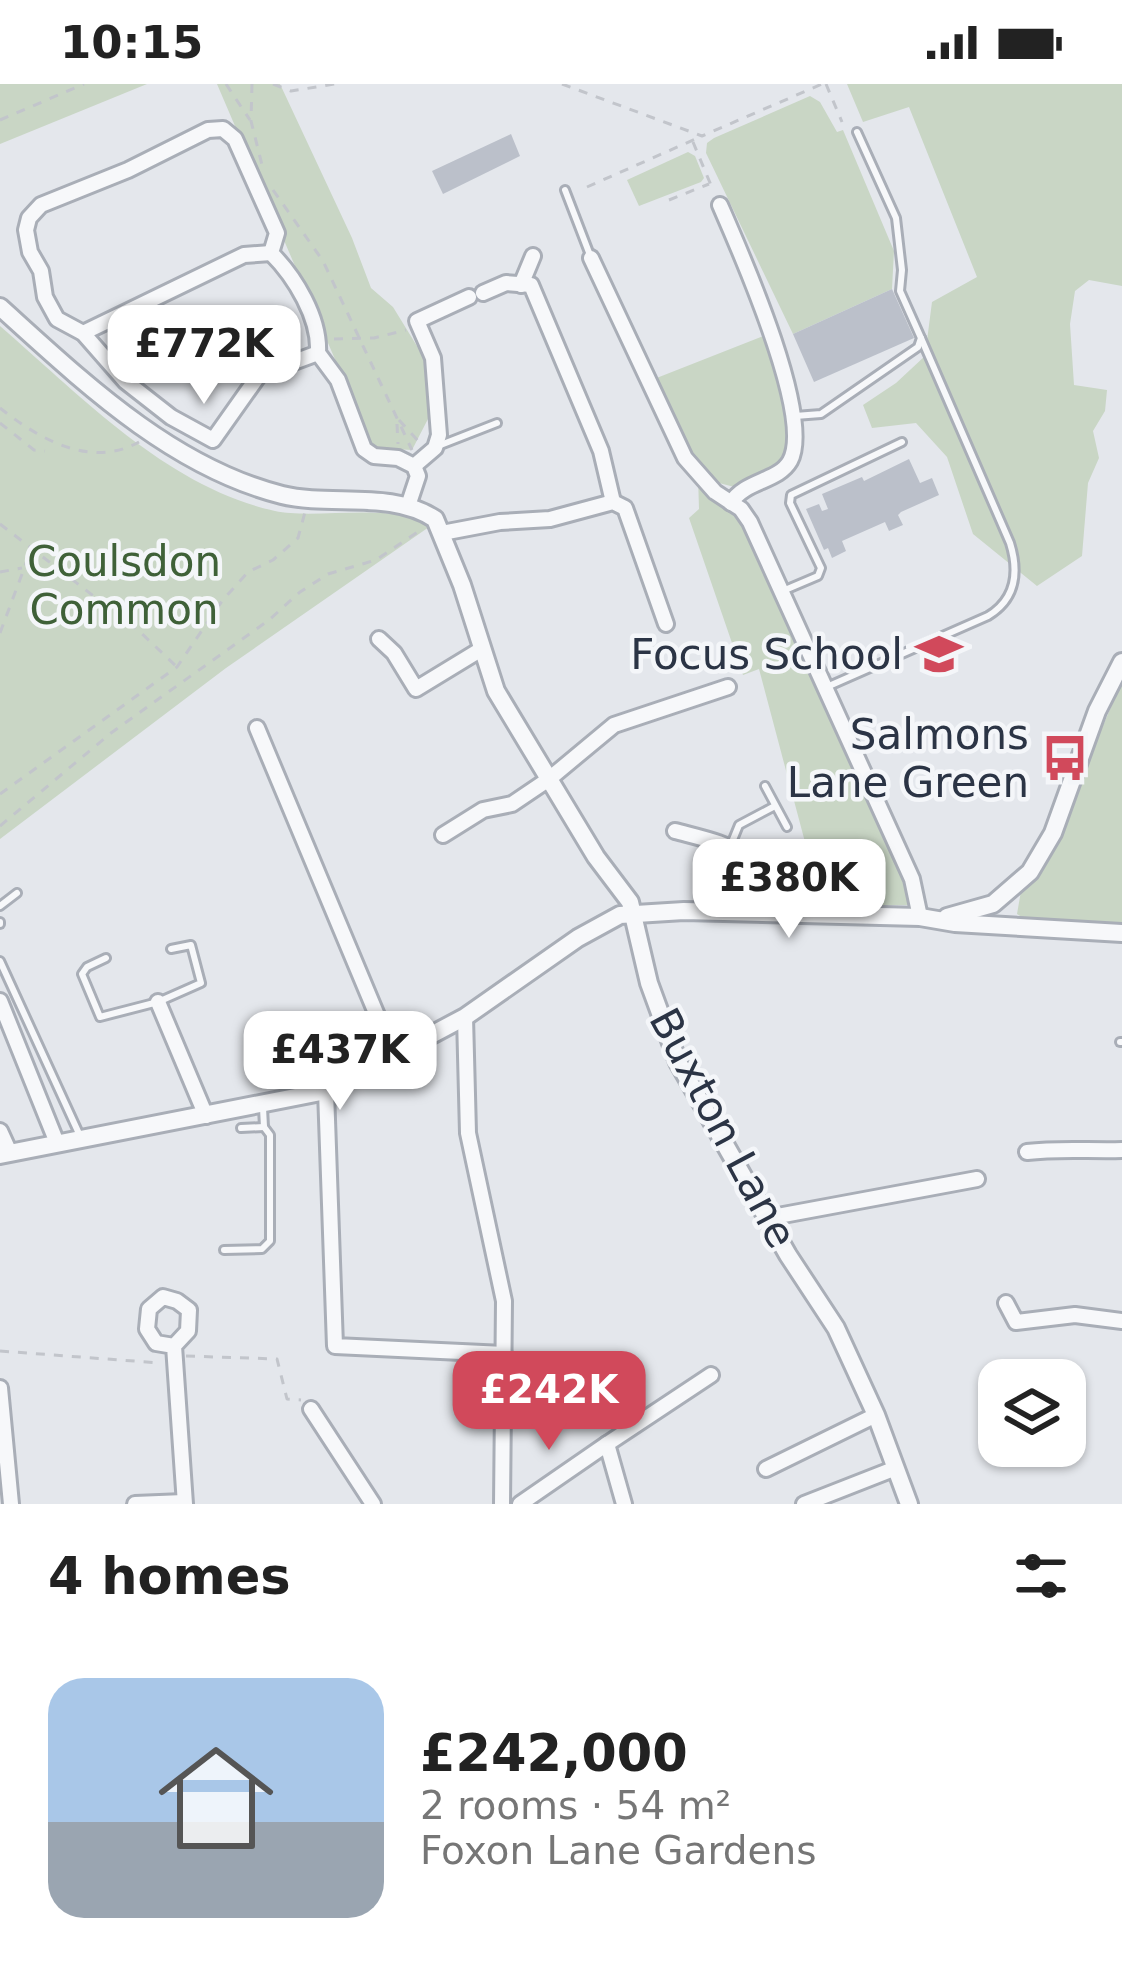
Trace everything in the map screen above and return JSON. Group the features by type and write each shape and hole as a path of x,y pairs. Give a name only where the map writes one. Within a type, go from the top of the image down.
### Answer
{"street":[{"path":"271,254 277,233 235,139 223,129 208,130 128,170 41,205 28,218 26,230 45,297 57,319 83,333 125,381 171,417 213,440 260,375 318,353"},
{"path":"717,197 787,381 792,416 793,458 783,469 742,489 731,503"},
{"path":"83,333 244,255 271,254 290,272 319,336 318,353 338,380 364,449 414,466 418,476 408,506"},
{"path":"521,285 533,256"},
{"path":"591,258 685,458 750,522 912,879 920,917"},
{"path":"414,466 432,452 439,435 433,358 418,321 506,283 531,285 601,451 613,502"},
{"path":"0,307 113,405 219,471 306,500 408,506 429,514"},
{"path":"442,533 550,519 613,502 625,508 666,624"},
{"name":"Buxton Lane","path":"429,514 442,533 462,585 496,691 596,857 630,902 649,983 678,1062 766,1218 836,1328 877,1415 909,1504"},
{"path":"379,640 394,652 416,688 480,650"},
{"path":"941,918 993,904 1030,872 1053,832 1097,711 1122,662"},
{"path":"443,835 483,810 512,804 614,725 728,687"},
{"path":"257,728 394,1056"},
{"path":"675,832 741,852 761,881 763,914"},
{"path":"1009,894 1008,907 1017,926"},
{"path":"0,1131 5,1154 326,1091 465,1017 620,915 684,911 920,917 1122,933"},
{"path":"0,1001 57,1143"},
{"path":"158,1002 206,1116"},
{"path":"465,1017 469,1133 504,1300 502,1504"},
{"path":"326,1091 335,1346 504,1354"},
{"path":"1027,1152 1122,1150"},
{"path":"766,1218 977,1179"},
{"path":"1006,1303 1016,1322 1075,1315 1122,1321"},
{"path":"135,1504 184,1503 174,1351"},
{"path":"520,1504 711,1375"},
{"path":"0,1388 10,1504"},
{"path":"311,1409 373,1504"},
{"path":"766,1469 877,1415"},
{"path":"607,1444 624,1504"},
{"path":"804,1504 896,1468"}],"lane":[{"path":"825,687 996,611 1015,582 1018,566 900,291 896,218 856,132"},
{"path":"565,190 591,258"},
{"path":"792,416 821,413 919,347 921,338"},
{"path":"432,452 497,423"},
{"path":"782,591 818,576 821,568 790,503 791,495 902,442"},
{"path":"765,786 787,827"},
{"path":"730,847 739,825 773,807"},
{"path":"0,906 17,893"},
{"path":"106,958 82,974 96,1013 106,1016 158,1002 201,983 190,945 171,949"},
{"path":"0,961 81,1139"},
{"path":"224,1250 262,1249 270,1241 270,1135 264,1127 262,1104"},
{"path":"241,1128 264,1127"}],"path":[{"path":"0,120 84,84"},
{"path":"226,84 250,122 264,170"},
{"path":"250,122 252,84"},
{"path":"274,84 291,91 335,84"},
{"path":"562,84 702,136"},
{"path":"587,187 824,84 842,122"},
{"path":"693,141 717,197"},
{"path":"669,200 710,183"},
{"path":"269,184 323,261 413,453 414,466"},
{"path":"318,353 332,339 396,334 419,325"},
{"path":"0,408 29,431 89,452 115,454 138,443 147,430"},
{"path":"397,417 432,452"},
{"path":"397,417 398,458"},
{"path":"0,423 34,450 45,452"},
{"path":"0,794 177,667 248,572 273,560 298,538 306,500"},
{"path":"0,826 101,741 269,620 300,592 328,574 376,560 422,530 429,514"},
{"path":"0,524 140,631 177,667"},
{"path":"0,632 32,549"},
{"path":"0,572 24,568"},
{"path":"0,1352 160,1363 174,1351 277,1359 287,1399 308,1401 311,1409"}],"green space":[{"path":"0,84 147,84 0,144"},
{"path":"217,84 280,84 371,288 393,307 428,364 429,417 412,450 373,448"},
{"path":"847,84 1122,84 1122,286 1089,280 1075,291 1070,324 1074,385 1107,390 1105,411 1093,431 1099,458 1088,483 1082,556 1037,586 973,534 947,457 916,423 872,428 863,405 925,356 932,302 977,277 909,107 863,122"},
{"path":"810,96 820,102 837,132 843,130 894,251 892,289 793,334 706,153 707,143 714,138"},
{"path":"688,152 695,156 704,178 701,182 639,206 627,180"},
{"name":"Coulsdon Common","path":"0,326 127,436 198,482 275,511 398,515 429,527 226,668 0,839"},
{"path":"771,333 787,381 793,458 742,489 700,478 740,522 770,580 903,874 912,905 822,906 759,669 743,675 689,518 699,509 698,476 649,381"},
{"path":"1122,681 1122,925 1025,919 1017,914 1021,891 1044,864"}],"building":[{"path":"511,134 520,156 443,194 432,171"},
{"path":"892,289 914,338 814,382 793,334"},
{"path":"909,459 920,483 932,478 939,495 901,512 903,525 889,531 885,522 842,541 846,551 832,558 806,509 819,504 822,511 828,509 822,494 862,477 864,481"}],"place":[{"name":"Focus School","path":"939,654"},
{"name":"Salmons Lane Green","path":"1065,758"}]}
